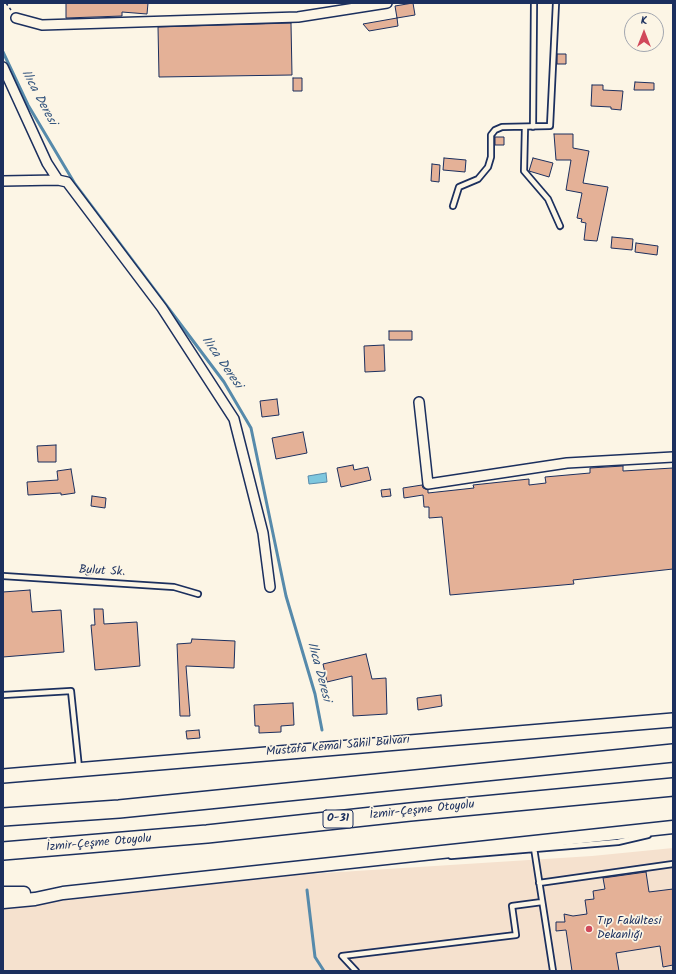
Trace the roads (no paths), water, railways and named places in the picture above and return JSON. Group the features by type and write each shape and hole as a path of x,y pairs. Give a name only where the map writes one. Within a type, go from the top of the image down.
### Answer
{"highway":[{"path":"3,817 119,808 673,753"},
{"name":"İzmir-Çeşme Otoyolu","path":"3,851 207,834 418,811 673,787"}],"main road":[{"name":"Mustafa Kemal Sahil Bulvarı","path":"3,776 673,720"}],"street":[{"path":"16,18 42,25 298,17 387,3"},
{"path":"3,67 47,163 58,180"},
{"path":"3,181 58,180 67,182 162,308 234,419 263,533 270,587"},
{"path":"419,402 428,484 567,463 673,457"},
{"path":"3,894 63,893 417,854 533,846 673,828"},
{"path":"3,902 35,899 63,893"}],"lane":[{"path":"533,127 534,3"},
{"path":"453,206 459,187 478,179 488,167 491,157 491,135 495,130 502,127 550,126 556,3"},
{"path":"525,127 524,171 548,199 560,226"},
{"name":"Bulut Sk.","path":"3,576 174,587 198,594"},
{"path":"3,695 70,691 79,770"},
{"path":"533,846 553,971"},
{"path":"539,883 673,864"},
{"path":"356,971 342,956 516,935 512,906 542,902"}],"water":[{"path":"326,473 327,482 309,484 308,476"}],"waterway":[{"name":"Ilıca Deresi","path":"3,52 28,105 75,184 224,382 251,428 286,596 315,694 322,730"},
{"name":"Ilıca Deresi","path":"307,890 315,957 324,971"}],"place":[{"name":"Tıp Fakültesi Dekanlığı","path":"589,929"}]}
